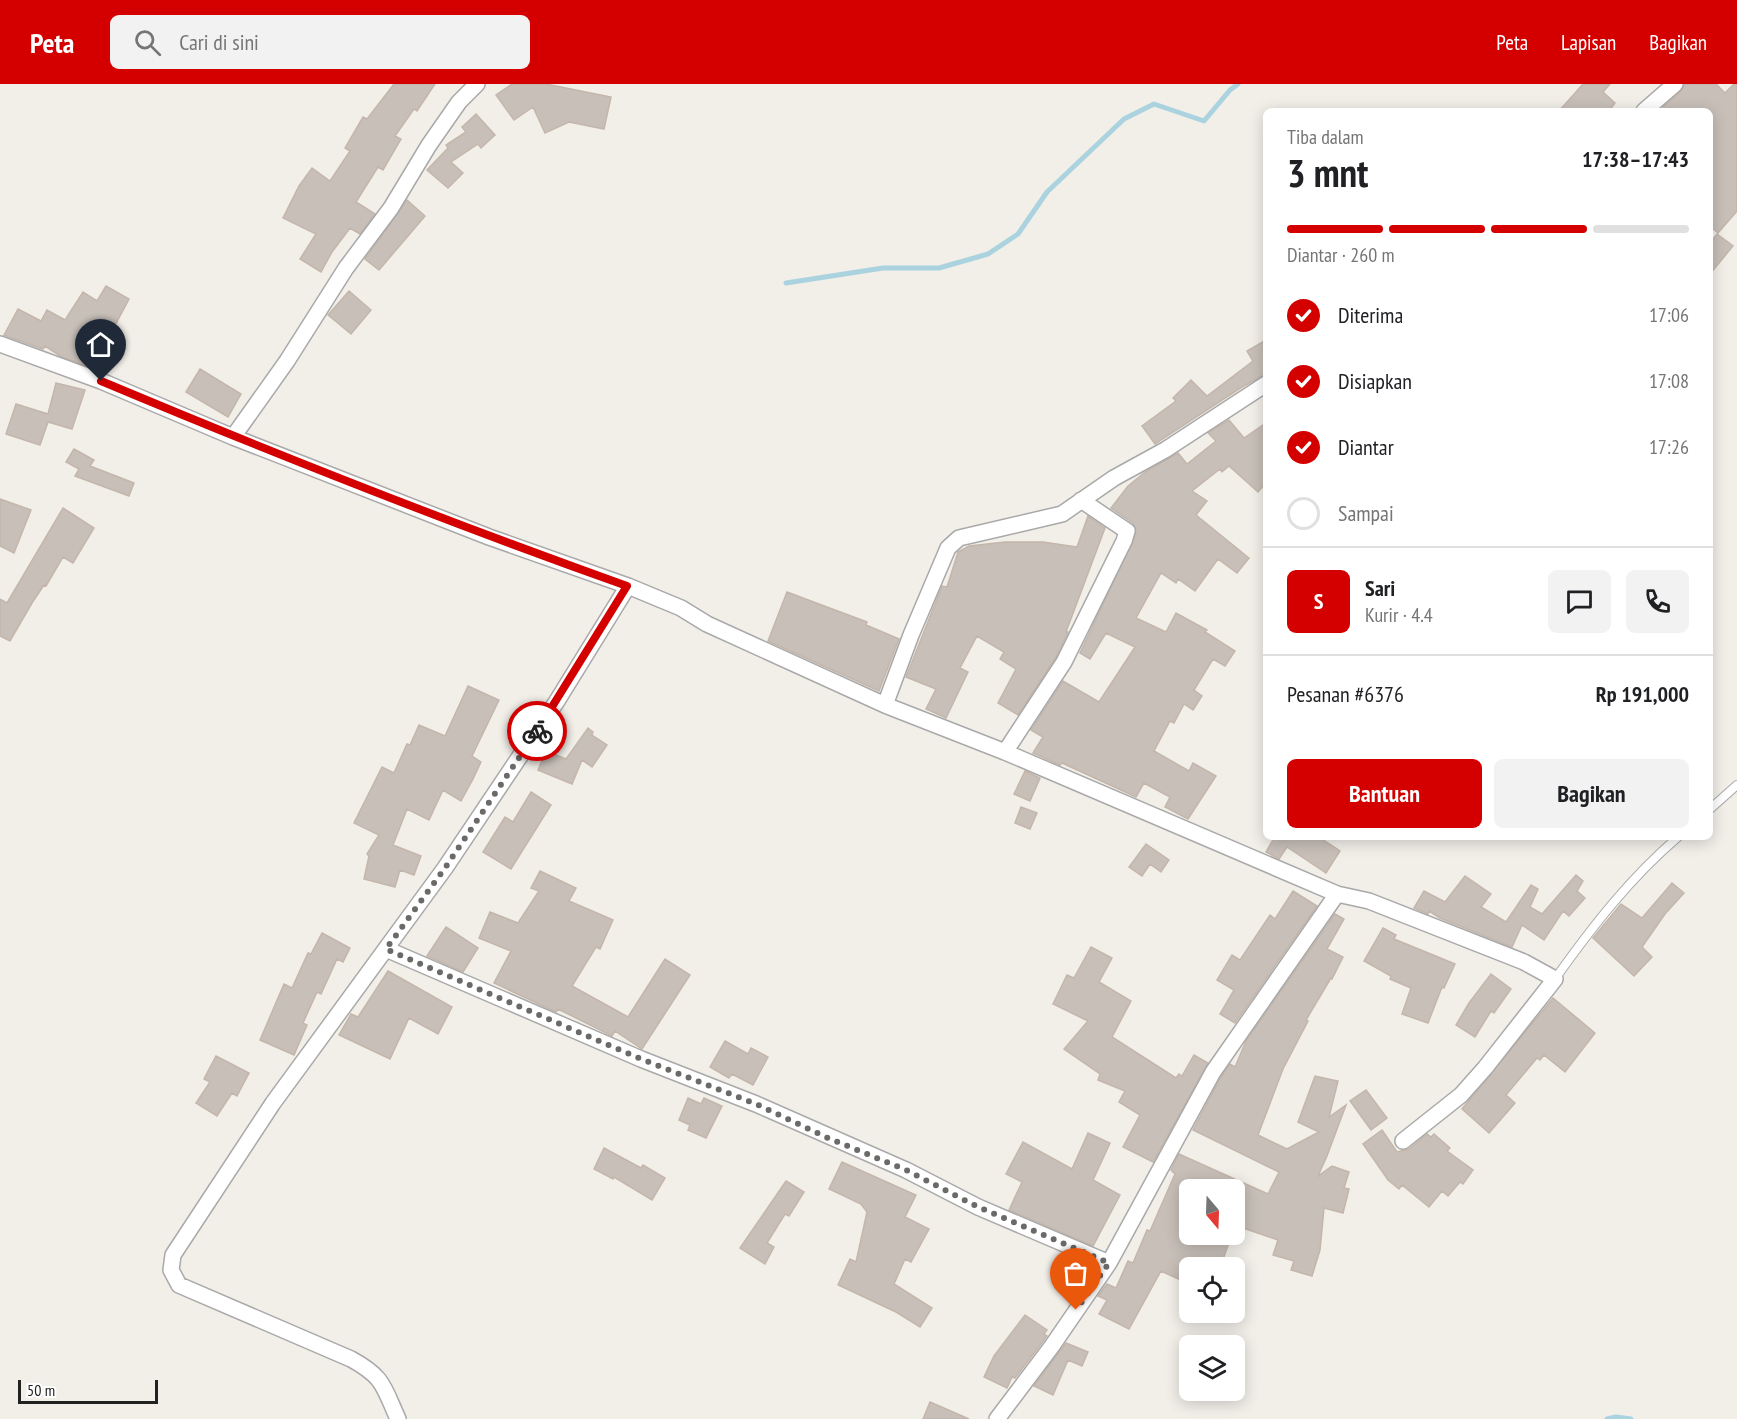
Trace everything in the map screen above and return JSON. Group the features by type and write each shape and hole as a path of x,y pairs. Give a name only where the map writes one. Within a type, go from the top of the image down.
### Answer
{"street":[{"path":"233,437 287,361 346,268 391,208 429,145 459,102 477,84"},
{"path":"1647,108 1675,84"},
{"path":"0,344 101,381 233,437 489,537 627,586 681,608 707,624 885,705 1005,752 1336,894 1369,901 1524,962 1555,979 1461,1095 1403,1141"},
{"path":"885,705 911,635 948,548 961,536 1062,514 1263,386"},
{"path":"1005,752 1064,662 1124,541 1126,531 1123,527 1081,500"},
{"path":"398,1419 379,1378 370,1369 179,1285 171,1270 172,1255 273,1103 445,868 551,711 627,586"},
{"path":"997,1419 1052,1346 1109,1263 1213,1072 1336,894"},
{"path":"386,949 641,1059 756,1104 828,1138 906,1170 978,1207 1109,1263"}],"lane":[{"path":"1713,806 1737,786"},
{"path":"1555,979 1597,920 1654,857 1674,840"}],"building":[{"path":"394,84 435,84 417,111 414,109 395,136 401,139 383,170 378,167 356,202 375,214 360,234 350,228 332,252 321,272 300,259 316,234 283,218 299,186 312,168 330,181 350,151 345,148 363,117 367,119"},
{"path":"512,84 546,84 611,97 604,129 569,122 545,133 533,107 514,120 496,95"},
{"path":"1583,84 1610,84 1603,92 1615,103 1611,108 1562,108"},
{"path":"1685,84 1716,84 1725,93 1737,84 1737,211 1718,233 1713,229 1713,108 1663,107 1681,91"},
{"path":"476,114 495,135 481,148 478,144 451,162 463,173 448,188 427,170 448,148 446,145 466,132 462,127"},
{"path":"407,200 425,216 379,270 365,259"},
{"path":"1717,234 1733,246 1713,270 1713,239"},
{"path":"106,286 129,299 111,333 114,335 93,368 62,357 45,346 43,349 4,335 18,309 41,321 47,310 65,320 83,292 97,301"},
{"path":"349,291 371,310 351,334 328,315"},
{"path":"1263,342 1263,376 1155,444 1142,426 1176,401 1173,398 1191,380 1207,396 1253,361 1247,351"},
{"path":"200,369 241,394 228,417 186,392"},
{"path":"56,383 85,390 72,429 48,422 40,445 6,434 16,404 48,414"},
{"path":"1229,420 1244,438 1263,425 1263,486 1258,492 1229,466 1222,472 1220,469 1192,491 1207,501 1196,515 1249,558 1237,573 1218,559 1195,591 1178,579 1176,583 1161,573 1136,618 1166,632 1176,613 1207,630 1205,632 1235,651 1225,666 1213,659 1194,690 1202,696 1193,710 1184,704 1174,723 1170,721 1154,751 1189,771 1193,763 1216,776 1188,819 1165,807 1170,797 1144,783 1136,797 1062,763 1060,765 1033,753 1043,737 1031,730 1063,681 1099,702 1135,647 1106,633 1090,659 1080,653 1136,534 1133,523 1111,508 1128,486 1145,472 1178,453 1187,464 1216,441 1208,433"},
{"path":"74,449 94,460 90,466 134,483 129,496 75,476 79,469 66,462"},
{"path":"0,499 31,510 14,553 0,546"},
{"path":"63,508 94,528 73,563 63,557 10,641 0,636 0,599 7,603"},
{"path":"1088,516 1105,528 1066,632 1068,632 1056,657 1018,715 998,703 1016,669 1000,659 1004,652 977,636 960,668 968,672 946,718 926,709 936,689 906,677 942,586 947,587 958,552 969,546 1005,542 1043,542 1077,547"},
{"path":"787,592 867,622 866,625 899,639 879,691 768,641"},
{"path":"468,686 499,700 472,756 481,762 473,779 461,801 443,790 429,820 407,809 393,845 421,856 414,875 400,870 395,887 364,879 369,856 367,854 379,835 354,823 382,767 394,773 407,744 410,745 419,725 445,736"},
{"path":"588,728 593,732 592,735 607,745 592,767 582,760 572,784 538,770 546,751 566,759"},
{"path":"1025,771 1040,778 1030,801 1014,794"},
{"path":"531,792 551,805 511,869 483,852 505,817 513,822"},
{"path":"1021,807 1037,813 1030,829 1015,823"},
{"path":"1273,840 1324,840 1340,851 1326,873 1287,847 1279,859 1266,852"},
{"path":"1146,844 1169,860 1161,872 1150,864 1142,876 1129,867"},
{"path":"540,871 576,888 569,901 613,920 600,949 596,947 572,986 628,1017 665,959 690,975 642,1049 615,1031 612,1036 558,1009 556,1012 494,983 511,951 479,938 490,912 518,923 539,891 531,888"},
{"path":"1576,875 1583,881 1577,891 1585,898 1569,916 1563,911 1544,940 1522,925 1512,947 1440,918 1429,911 1428,914 1414,908 1424,891 1445,902 1465,876 1491,894 1481,907 1506,922 1531,885 1538,889 1530,907 1542,914"},
{"path":"1672,883 1684,893 1665,914 1642,947 1652,957 1634,976 1593,938 1621,904 1642,918"},
{"path":"1293,891 1317,906 1235,1023 1220,1014 1234,990 1217,980 1232,955 1240,960 1270,915 1275,919"},
{"path":"1335,914 1344,919 1327,949 1343,957 1306,1020 1308,1021 1283,1069 1258,1135 1287,1149 1319,1132 1298,1122 1315,1076 1338,1081 1329,1117 1346,1105 1318,1176 1332,1166 1349,1172 1344,1188 1349,1189 1343,1213 1324,1208 1320,1250 1312,1276 1291,1270 1294,1261 1273,1255 1278,1240 1245,1229 1245,1184 1268,1194 1279,1172 1193,1130 1221,1077 1230,1064 1235,1067 1246,1041"},
{"path":"446,927 478,948 463,972 427,956"},
{"path":"1383,928 1396,935 1394,939 1455,964 1444,988 1442,987 1428,1023 1402,1014 1411,988 1390,979 1391,976 1364,961"},
{"path":"322,933 350,948 343,962 337,959 321,994 317,992 303,1023 307,1025 294,1055 260,1040 284,984 292,988 308,953 311,954"},
{"path":"1091,947 1112,958 1099,982 1131,1001 1112,1037 1176,1078 1179,1074 1182,1076 1194,1055 1208,1063 1153,1162 1123,1147 1140,1115 1119,1102 1125,1091 1098,1080 1100,1074 1064,1049 1088,1021 1053,1004 1067,975 1074,978"},
{"path":"388,971 452,1007 438,1034 409,1018 390,1059 339,1035 351,1014 358,1017"},
{"path":"1491,974 1511,989 1494,1013 1491,1011 1475,1037 1456,1025"},
{"path":"1553,998 1595,1033 1565,1072 1544,1055 1540,1060 1537,1058 1506,1095 1515,1103 1489,1133 1462,1109"},
{"path":"725,1041 748,1054 751,1048 768,1057 753,1085 732,1074 729,1078 710,1067"},
{"path":"216,1056 249,1073 237,1096 232,1093 217,1116 196,1103 210,1082 204,1079"},
{"path":"1366,1090 1387,1118 1371,1130 1350,1101"},
{"path":"688,1098 701,1104 704,1098 722,1106 706,1138 688,1130 690,1125 679,1120"},
{"path":"1382,1130 1397,1152 1409,1149 1427,1134 1431,1137 1434,1134 1450,1148 1447,1151 1473,1170 1463,1184 1460,1182 1448,1196 1442,1191 1429,1207 1402,1185 1399,1189 1388,1180 1363,1144"},
{"path":"1088,1133 1110,1143 1093,1180 1120,1195 1093,1246 1009,1210 1022,1182 1006,1174 1023,1142 1072,1169"},
{"path":"604,1148 641,1168 643,1165 665,1178 652,1200 614,1177 613,1179 594,1169"},
{"path":"1179,1154 1235,1179 1179,1179 1179,1245 1228,1245 1224,1257 1179,1257 1179,1279 1161,1271 1129,1329 1099,1314 1107,1300 1098,1296 1107,1284 1116,1288 1128,1261 1133,1263 1175,1174 1171,1170"},
{"path":"842,1162 916,1195 905,1217 929,1229 911,1262 905,1259 894,1284 932,1308 920,1327 896,1312 838,1285 850,1259 856,1262 867,1212 861,1204 829,1189"},
{"path":"786,1181 804,1192 789,1216 785,1214 767,1243 774,1247 765,1264 740,1248"},
{"path":"1025,1315 1047,1330 1044,1334 1047,1336 1015,1378 1012,1377 1007,1388 984,1377 994,1356"},
{"path":"1066,1343 1088,1352 1082,1366 1068,1360 1053,1395 1034,1386"},
{"path":"930,1402 969,1419 923,1419"}],"waterway":[{"path":"786,283 883,268 939,268 988,254 1018,234 1047,192 1124,119 1154,104 1204,121 1230,90 1238,84"},
{"path":"1607,1419 1616,1417 1631,1419"}],"way so far":[{"path":"537,731 445,868 386,949 641,1059 756,1104 828,1138 906,1170 978,1207 1109,1263 1076,1310"}],"route":[{"path":"101,381 233,437 489,537 627,586 558,701 537,731"}]}
